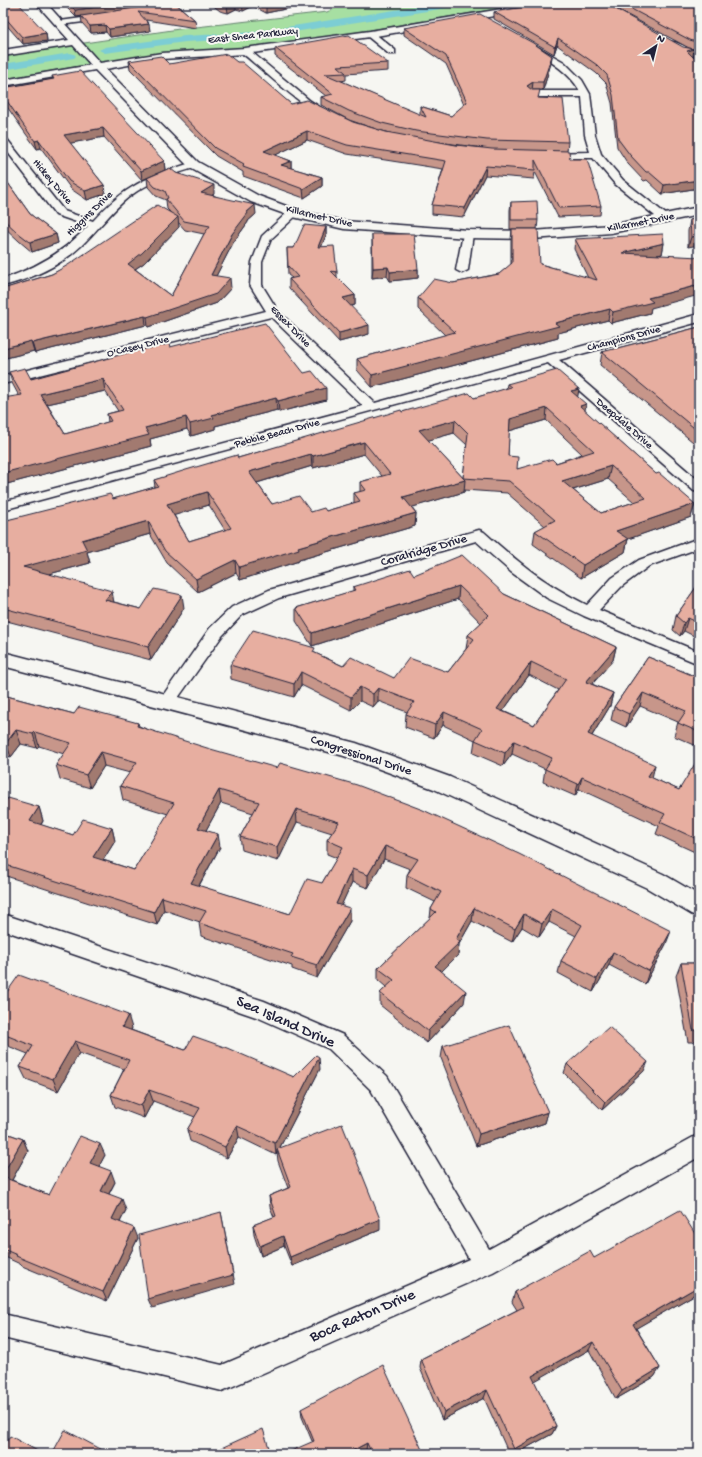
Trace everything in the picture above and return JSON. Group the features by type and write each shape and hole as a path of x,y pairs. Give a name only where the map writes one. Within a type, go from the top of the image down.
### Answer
{"street":[{"name":"Killarmet Drive","path":"41,3 97,66 194,165 220,181 255,198 293,213 344,225 468,234 533,235 579,233 611,229 699,211"},
{"name":"East Shea Parkway","path":"3,83 162,56 245,51 370,34 554,3"},
{"path":"60,23 111,16"},
{"path":"479,16 492,24"},
{"path":"370,34 392,52"},
{"path":"520,40 561,64 579,82 586,94 590,135 596,155 619,182 664,218"},
{"path":"664,40 685,51 699,55"},
{"path":"3,53 76,42"},
{"path":"245,51 306,102 333,117"},
{"path":"532,94 586,94"},
{"name":"Hickey Drive","path":"3,140 60,214 94,225"},
{"path":"534,156 596,155"},
{"name":"Higgins Drive","path":"3,283 27,275 55,261 77,244 94,225 135,188 166,174 194,165"},
{"name":"Essex Drive","path":"293,213 266,238 257,262 256,285 273,313 372,408"},
{"path":"462,270 468,234"},
{"name":"O'Casey Drive","path":"3,380 273,313"},
{"name":"Champions Drive","path":"550,359 699,318"},
{"name":"Pebble Beach Drive","path":"3,506 550,359"},
{"name":"Deepdale Drive","path":"550,359 699,488"},
{"name":"Coralridge Drive","path":"167,701 216,632 237,611 274,594 479,535 516,569 552,594 589,612 699,658"},
{"path":"589,612 618,582 644,563 699,543"},
{"name":"Congressional Drive","path":"3,659 348,749 442,783 655,881 699,907"},
{"name":"Sea Island Drive","path":"3,922 264,1010 336,1042 379,1083 485,1264"},
{"name":"Boca Raton Drive","path":"3,1326 222,1378 485,1264 699,1145"}],"green space":[{"path":"336,3 532,3 310,40 252,47 141,56 3,79 3,55 179,29 327,12 339,6"}],"building":[{"path":"3,3 18,3 46,33 22,37 3,15"},
{"path":"68,3 126,3 75,10"},
{"path":"143,3 175,3 195,20 138,12 149,24 109,29 105,25 90,26 81,16 142,7"},
{"path":"218,3 234,3 227,6"},
{"path":"261,3 279,3 266,6"},
{"path":"546,3 605,3 683,47 694,49 687,51 696,60 699,71 699,180 664,185 649,172 646,172 630,155 618,139 613,95 607,75 597,65 558,38 555,47 494,12"},
{"path":"620,3 699,3 699,43 690,40"},
{"path":"480,14 533,43 552,56 543,82 533,82 527,86 532,90 540,90 538,98 563,99 568,142 487,140 416,131 382,123 349,111 321,97 333,94 275,48 349,35 388,63 338,66 346,73 325,74 426,117 420,106 451,116 467,102 446,56 404,28"},
{"path":"227,54 237,62 242,62 291,104 307,100 353,122 386,132 456,145 492,149 569,151 570,159 587,159 601,206 559,208 535,160 535,170 486,166 465,208 432,205 446,161 347,145 307,131 264,151 291,161 281,165 322,177 303,189 243,167 244,164 215,148 129,61 161,56 169,64"},
{"path":"80,71 164,161 141,171 103,128 64,135 104,185 85,191 69,181 39,140 35,141 24,126 3,95 3,88 54,79 52,76"},
{"path":"170,168 176,173 214,185 201,193 255,205 246,213 248,213 232,234 211,275 230,278 216,294 147,317 145,316 32,343 31,341 4,348 3,289 52,274 68,265 157,205 178,217 142,253 128,264 171,296 204,234 210,226 184,221 166,199 168,198 165,191 155,187 147,178"},
{"path":"3,176 30,214 56,234 30,242 3,219"},
{"path":"537,201 538,220 511,220 511,202"},
{"path":"699,218 699,235 691,237 690,220"},
{"path":"304,225 326,227 318,247 334,246 337,272 331,271 355,295 343,298 369,325 339,333 289,279 298,277 288,266 287,248 294,248"},
{"path":"512,229 538,229 540,264 597,280 575,239 663,234 664,243 622,253 699,257 699,285 648,298 653,302 613,312 610,309 555,323 559,326 372,375 357,359 455,332 418,298 434,279 453,283 499,274 512,263"},
{"path":"372,234 414,234 418,269 390,272 388,267 373,268"},
{"path":"265,323 304,373 312,371 326,388 278,401 276,398 212,415 214,418 190,424 186,417 145,428 149,435 3,473 3,398 22,395 9,372 25,368 31,379 127,353 169,344 170,347","holes":["103,379 123,410 107,414 111,421 65,434 40,394"]},
{"path":"699,327 699,432 602,352"},
{"path":"557,370 579,389 571,391 586,404 580,406 656,474 659,473 695,504 616,531 628,539 583,565 535,531 555,520 509,481 463,478 465,480 403,497 416,513 298,547 299,549 239,567 235,560 196,579 165,551 148,521 82,540 87,550 23,567 112,591 105,600 141,609 154,589 182,595 148,647 3,608 3,521 110,494 113,499 158,486 154,480 237,455 238,458 401,410 402,412 469,393 474,398 511,387 507,384","holes":["547,408 594,451 556,463 552,459 517,469 518,457 508,456 510,419","455,420 468,433 463,478 419,430","364,442 390,474 360,482 366,490 354,493 360,501 326,511 324,508 311,512 299,496 272,504 249,472 311,454 313,456","611,466 646,498 601,513 562,481","207,492 231,528 189,541 167,504"]},
{"path":"462,555 504,594 616,647 586,682 613,693 588,734 655,765 648,776 679,790 696,762 699,763 699,840 660,822 665,814 582,777 578,784 545,769 552,758 514,741 505,753 475,740 482,729 444,712 435,725 406,714 414,702 378,688 373,694 360,687 351,697 301,672 294,684 230,665 253,630 315,648 313,652 343,666 351,657 394,678 409,658 448,672 474,639 468,635 489,615 459,586 312,633 296,608 355,590 353,587 410,569 414,575","holes":["531,662 566,679 534,725 497,709"]},
{"path":"699,583 699,623 688,618 684,623 676,616"},
{"path":"648,657 699,678 699,732 678,723 686,711 643,693 629,714 614,707"},
{"path":"3,695 74,714 79,707 138,723 137,726 277,768 280,763 357,785 423,810 519,854 671,931 649,971 613,952 597,979 561,961 582,925 552,909 542,924 524,914 515,929 474,908 456,939 460,942 435,966 466,991 428,1031 380,993 394,980 378,968 436,912 431,909 441,892 407,875 418,859 385,846 368,875 352,869 336,904 350,908 317,965 291,957 293,954 199,923 206,911 162,897 154,912 3,864 3,805 8,798 39,807 30,821 73,835 83,819 112,828 93,857 134,870 174,803 120,786 137,762 101,752 86,775 56,765 71,743 35,732 33,734 16,730 6,743 3,742","holes":["219,790 259,802 240,837 277,847 296,809 339,822 327,840 343,847 322,883 307,879 290,914 191,883 218,834 198,828"]},
{"path":"681,963 699,963 699,1030 693,1030"},
{"path":"19,975 128,1015 122,1027 185,1050 193,1036 227,1048 294,1077 316,1055 319,1057 275,1143 237,1126 225,1147 187,1130 200,1108 149,1090 141,1106 111,1095 129,1060 75,1041 53,1079 20,1067 33,1046 3,1034 3,991 7,992"},
{"path":"509,1025 548,1112 479,1134 443,1046"},
{"path":"609,1027 648,1062 605,1102 567,1064"},
{"path":"342,1124 380,1219 290,1257 283,1236 260,1246 253,1225 276,1216 269,1196 291,1187 277,1149"},
{"path":"3,1132 23,1139 3,1174"},
{"path":"80,1136 100,1144 90,1163 111,1171 101,1191 122,1199 112,1219 134,1228 103,1292 16,1256 17,1255 3,1249 3,1177 49,1195"},
{"path":"680,1210 699,1240 699,1286 633,1324 660,1368 622,1391 593,1342 532,1376 556,1426 514,1449 487,1390 444,1412 421,1359 523,1307 515,1292 590,1251 594,1258"},
{"path":"221,1212 233,1275 148,1299 139,1235"},
{"path":"383,1365 424,1454 372,1454 367,1443 346,1454 284,1454 314,1441 301,1409"},
{"path":"263,1429 271,1454 208,1454"},
{"path":"65,1430 110,1454 52,1454"},
{"path":"10,1436 43,1454 3,1454 3,1447"}],"waterway":[{"path":"105,50 185,39 255,35 459,3"},
{"path":"3,67 70,56"}]}
